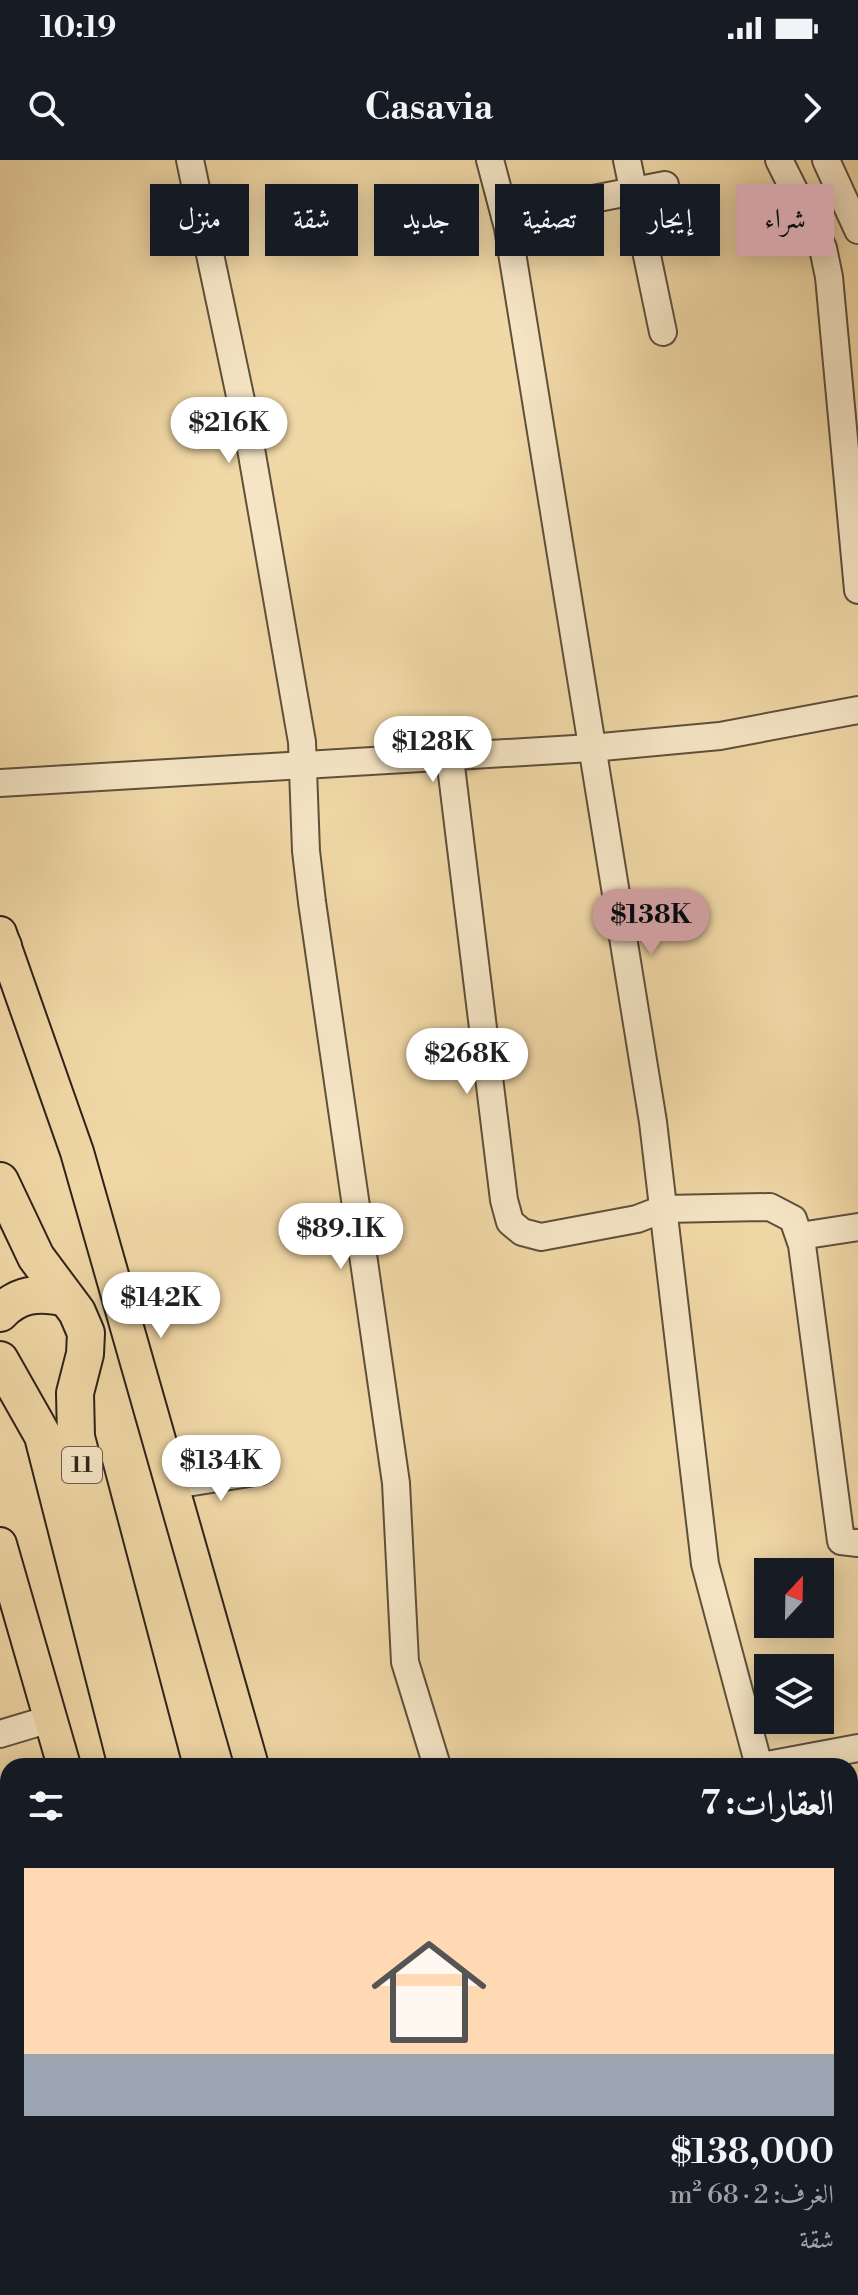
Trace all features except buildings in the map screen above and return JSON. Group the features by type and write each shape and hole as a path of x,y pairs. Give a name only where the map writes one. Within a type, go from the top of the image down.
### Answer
{"highway":[{"name":"11","path":"0,1181 24,1237 62,1297 77,1312 86,1333 75,1393 76,1437 161,1758"},
{"path":"0,1313 24,1295 43,1293 62,1297"},
{"path":"5,1369 22,1386 39,1389 56,1386 72,1378 82,1365"},
{"name":"11","path":"5,1369 43,1436 125,1758"}],"main road":[{"path":"1,942 77,1152 250,1758"},
{"path":"0,1544 62,1758"}],"street":[{"path":"190,160 250,443 305,765 304,822 312,902 396,1483 405,1662 435,1758"},
{"path":"490,160 496,184"},
{"path":"627,160 632,184"},
{"path":"779,160 823,248 829,277 858,590"},
{"path":"826,160 858,230"},
{"path":"511,256 653,1122 705,1564 758,1758"},
{"path":"647,256 663,332"},
{"path":"0,783 591,748 720,736 858,710"},
{"path":"450,758 504,1200 510,1222 522,1232 541,1237 637,1219 663,1209 770,1207 793,1219 800,1236 841,1541 858,1543"},
{"path":"800,1236 858,1227"},
{"path":"174,1485 261,1471"},
{"path":"0,1734 50,1719"},
{"path":"804,1758 858,1748"}]}
